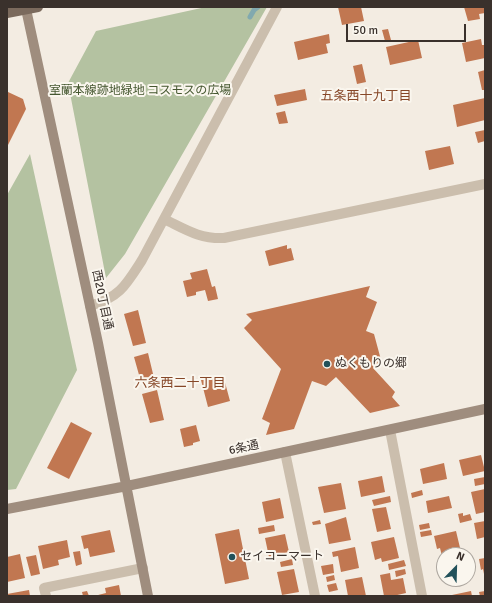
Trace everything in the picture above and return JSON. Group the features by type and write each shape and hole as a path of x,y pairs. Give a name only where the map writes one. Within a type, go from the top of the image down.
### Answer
{"main road":[{"path":"7,13 31,8"}],"street":[{"path":"90,306 104,302 118,293 142,260 277,7"},
{"name":"西20丁目通","path":"31,8 148,596"},
{"path":"164,219 196,234 210,238 224,238 485,184"},
{"name":"6条通","path":"8,511 390,430 485,408"},
{"path":"390,430 422,596"},
{"path":"285,452 315,596"},
{"path":"46,596 44,588 143,568"}],"green space":[{"name":"室蘭本線跡地緑地 コスモスの広場","path":"206,7 267,7 125,254 106,278 68,83 96,31"},
{"path":"30,154 77,370 16,489 7,490 7,195"}],"building":[{"path":"338,7 361,7 364,21 342,25"},
{"path":"464,7 485,7 485,13 479,14 480,19 468,21"},
{"path":"388,29 391,40 385,41 382,30"},
{"path":"329,34 330,43 326,44 328,53 298,60 294,42"},
{"path":"481,39 482,45 485,45 485,58 466,62 462,43"},
{"path":"418,40 422,58 390,65 386,47"},
{"path":"362,64 366,82 357,84 353,66"},
{"path":"485,70 485,90 482,90 478,72"},
{"path":"305,89 307,100 277,106 274,95"},
{"path":"8,92 23,99 26,109 7,147"},
{"path":"485,98 485,120 457,127 453,105"},
{"path":"285,111 288,123 279,124 276,113"},
{"path":"485,130 485,141 478,143 475,132"},
{"path":"450,146 454,164 429,170 425,151"},
{"path":"287,245 287,249 291,248 294,260 269,266 265,251"},
{"path":"207,269 212,287 215,286 218,299 208,301 205,290 196,292 196,295 187,297 183,281 192,279 190,273"},
{"name":"ぬくもりの郷","path":"370,286 366,297 377,302 366,331 374,334 381,360 373,368 395,392 392,397 400,406 370,413 336,377 326,386 312,381 294,429 266,435 270,423 262,419 281,369 244,328 252,320 246,314"},
{"path":"138,310 146,343 133,346 124,314"},
{"path":"148,353 154,378 141,382 134,357"},
{"path":"223,375 230,401 208,407 201,380"},
{"path":"157,390 164,420 150,423 142,394"},
{"path":"71,422 92,433 69,479 47,468"},
{"path":"196,425 200,441 193,443 193,445 184,447 180,429"},
{"path":"481,455 485,471 463,476 459,460"},
{"path":"444,463 447,479 423,484 420,469"},
{"path":"382,476 385,492 361,497 358,481"},
{"path":"485,477 485,484 475,486 474,479"},
{"path":"341,483 346,509 324,513 318,487"},
{"path":"485,489 485,512 476,514 471,492"},
{"path":"422,490 423,495 412,498 411,493"},
{"path":"390,496 391,502 374,506 372,500"},
{"path":"449,496 452,508 428,513 426,501"},
{"path":"280,498 284,518 266,522 262,502"},
{"path":"386,507 391,529 377,532 372,509"},
{"path":"463,513 463,516 470,514 472,520 460,523 458,514"},
{"path":"346,517 351,540 329,544 325,524"},
{"path":"320,520 321,524 313,525 312,522"},
{"path":"485,521 485,537 477,539 474,523"},
{"path":"429,523 430,528 420,530 419,525"},
{"path":"274,525 275,531 259,534 258,528"},
{"name":"セイコーマート","path":"239,529 249,579 225,584 215,534"},
{"path":"110,530 115,552 90,557 88,548 84,549 81,536"},
{"path":"431,530 432,535 421,537 420,532"},
{"path":"456,531 460,547 437,547 434,536"},
{"path":"285,534 289,552 269,557 265,538"},
{"path":"394,537 399,558 382,562 381,558 375,560 371,542"},
{"path":"67,540 70,557 58,560 59,565 43,569 38,546"},
{"path":"355,547 359,568 341,572 338,556 333,557 332,552"},
{"path":"80,551 82,564 76,566 73,552"},
{"path":"20,554 25,578 7,582 7,557"},
{"path":"36,555 40,574 31,576 26,557"},
{"path":"485,558 484,574 483,569 481,570 479,559"},
{"path":"292,559 293,565 281,567 280,562"},
{"path":"404,560 406,566 389,570 388,564"},
{"path":"333,564 334,573 323,575 321,566"},
{"path":"294,569 299,592 282,595 277,572"},
{"path":"405,569 406,574 396,577 395,571"},
{"path":"390,573 391,580 403,578 406,593 393,596 384,596 380,575"},
{"path":"334,575 335,580 327,582 326,577"},
{"path":"362,577 366,596 348,596 345,580"},
{"path":"336,583 338,590 329,592 327,585"},
{"path":"119,585 121,596 94,596 106,593 105,588"},
{"path":"29,590 30,596 7,596 7,594"},
{"path":"87,591 89,596 83,596 82,592"},
{"path":"471,591 472,596 452,596 452,595"},
{"path":"485,591 485,596 480,596 479,592"}],"waterway":[{"path":"250,17 254,10 258,7"}],"place":[{"name":"ぬくもりの郷","path":"327,364"},
{"name":"セイコーマート","path":"232,557"}],"district":[{"name":"五条西十九丁目","path":"366,97"},
{"name":"六条西二十丁目","path":"180,384"}]}
